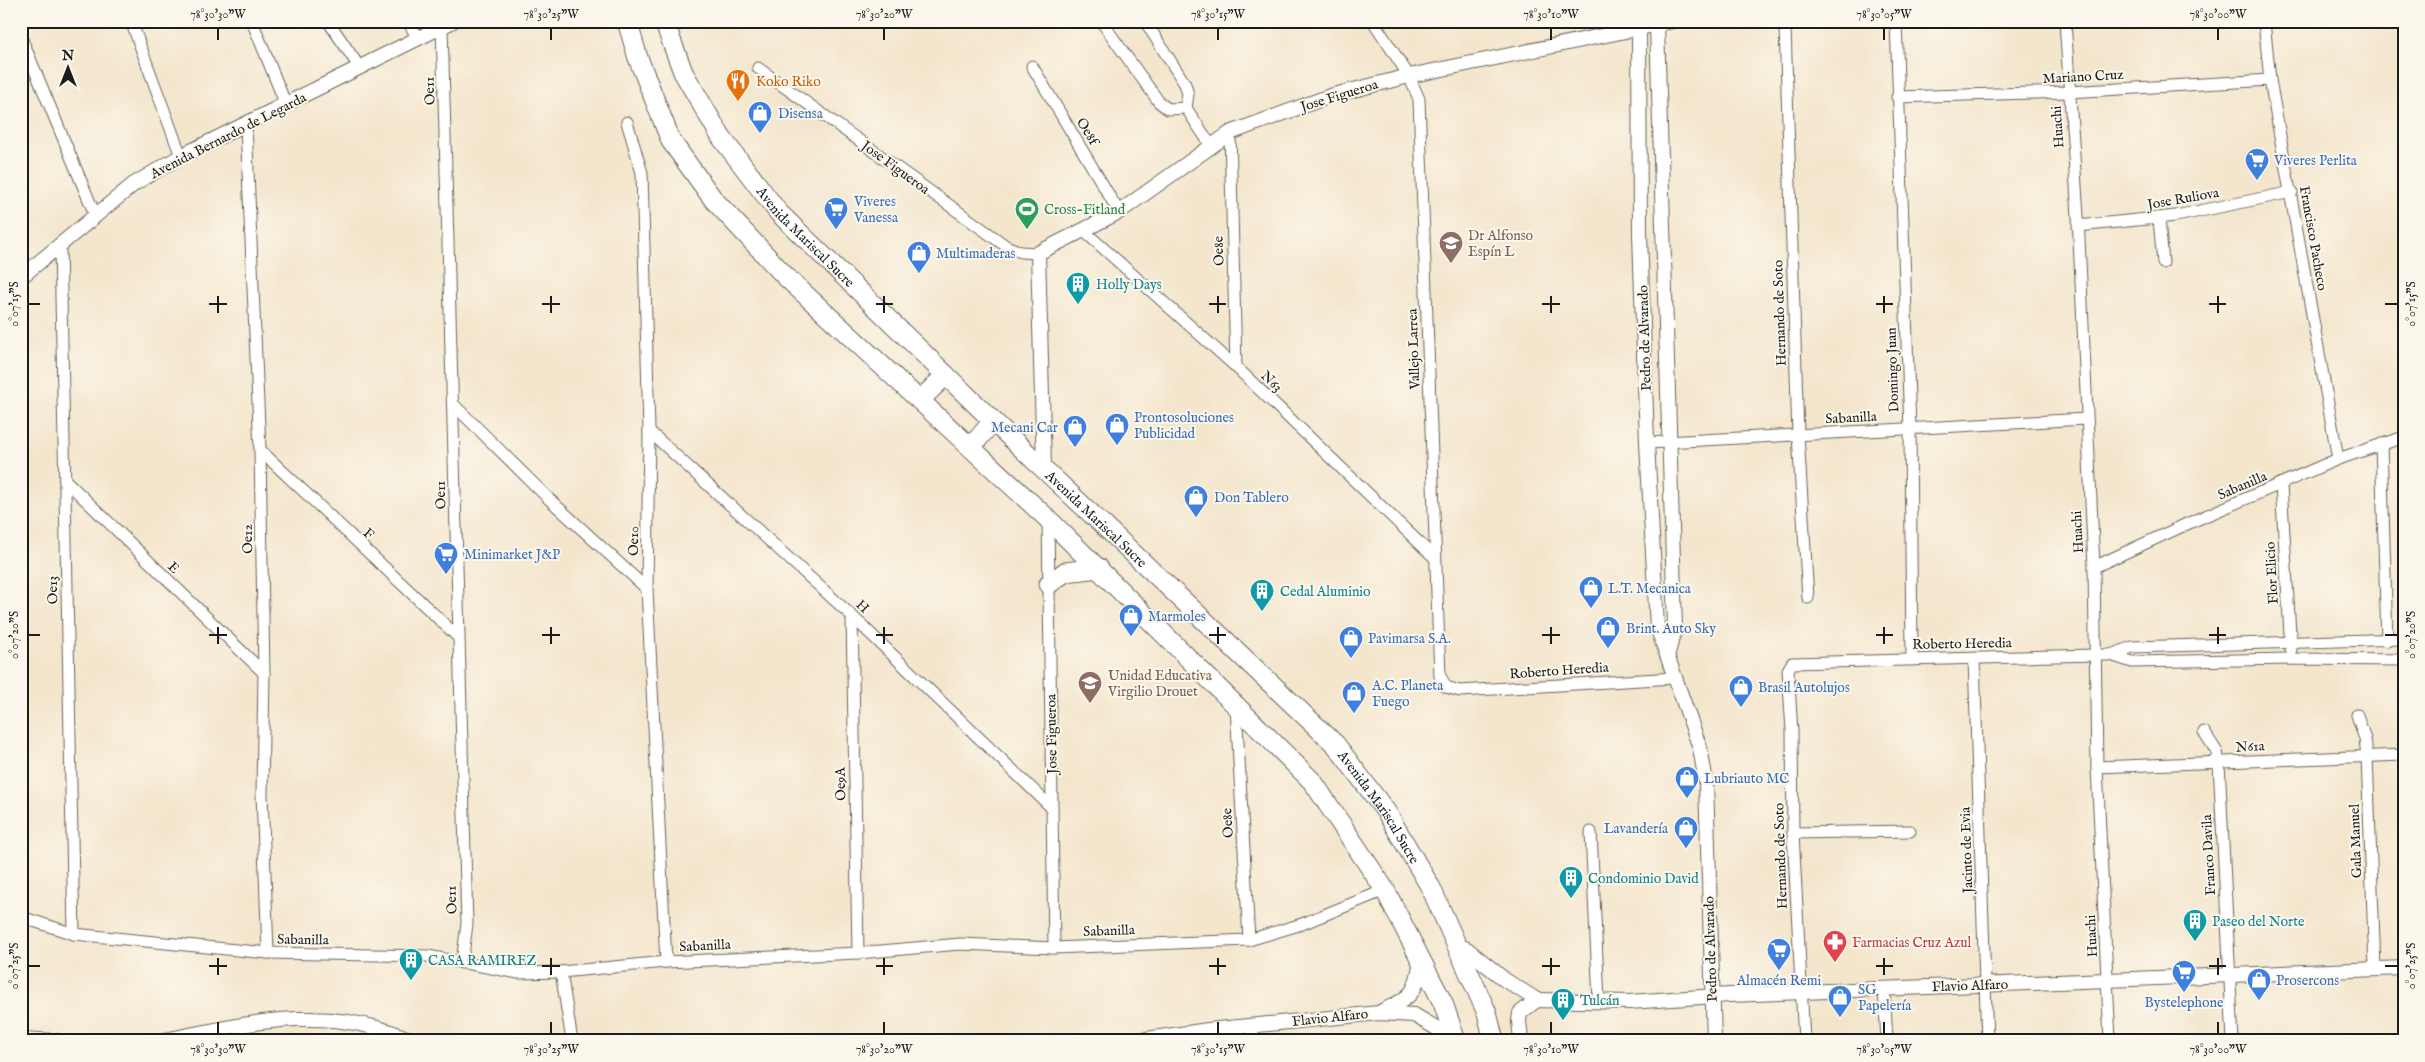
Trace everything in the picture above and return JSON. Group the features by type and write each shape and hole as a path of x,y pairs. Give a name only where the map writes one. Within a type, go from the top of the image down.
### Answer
{"main road":[{"path":"628,21 638,58 671,141 713,199 792,282 921,399 1048,519 1313,782 1385,890 1444,1003 1455,1040"},
{"name":"Avenida Mariscal Sucre","path":"664,21 683,72 721,137 778,212 993,421 1336,745 1387,813 1431,888 1487,1013 1494,1041"},
{"path":"921,399 946,375"},
{"path":"971,447 993,421"},
{"path":"1049,584 1064,572 1099,568"}],"street":[{"path":"131,21 181,156"},
{"path":"252,21 286,105"},
{"path":"328,21 360,68"},
{"path":"408,21 418,39"},
{"path":"1101,21 1159,102 1168,109 1186,108"},
{"path":"1145,21 1185,84 1188,94 1186,108 1212,147"},
{"name":"Vallejo Larrea","path":"1373,21 1409,76 1419,99 1440,676 1446,687"},
{"name":"Jose Figueroa","path":"758,68 1006,246 1021,252 1038,253 1119,212 1230,133 1330,96 1409,76 1638,25 1673,21"},
{"name":"Domingo Juan","path":"1896,21 1897,97 1910,429 1912,658"},
{"name":"Huachi","path":"2065,21 2078,226 2094,567 2098,767 2110,1041"},
{"name":"Francisco Pacheco","path":"2264,21 2270,80 2292,192 2338,459"},
{"name":"Pedro de Alvarado","path":"1657,23 1675,627 1668,653"},
{"name":"Avenida Bernardo de Legarda","path":"21,277 134,184 181,156 447,24"},
{"name":"Oe11","path":"447,24 458,637 467,924 462,963"},
{"name":"Pedro de Alvarado","path":"1638,25 1640,234 1647,443 1657,627 1668,653 1674,678 1700,748 1706,782 1714,1041"},
{"name":"Hernando de Soto","path":"1784,27 1798,435 1808,598"},
{"path":"21,37 96,217"},
{"name":"Oe8f","path":"1032,66 1119,212"},
{"name":"Mariano Cruz","path":"1897,97 2069,92 2270,80"},
{"name":"Oe10","path":"627,122 642,173 649,431 647,589 666,962"},
{"name":"Oe12","path":"246,125 260,450 264,673 262,794 268,953"},
{"name":"Oe8e","path":"1230,133 1236,367"},
{"name":"Jose Ruliova","path":"2078,226 2159,219 2292,192"},
{"path":"2159,219 2164,263"},
{"name":"N63","path":"1084,231 1236,367 1435,558"},
{"name":"Oe13","path":"60,246 74,934"},
{"path":"1038,253 1044,468"},
{"path":"454,405 549,499 647,589"},
{"name":"Sabanilla","path":"1647,443 2086,419"},
{"name":"H","path":"649,431 852,616 1052,808"},
{"name":"Sabanilla","path":"2094,567 2189,523 2338,459 2404,437"},
{"path":"2381,444 2387,641"},
{"name":"F","path":"260,450 458,637"},
{"name":"E","path":"64,480 264,673"},
{"name":"Flor Elicio","path":"2281,485 2291,659"},
{"name":"Jose Figueroa","path":"1048,519 1054,948"},
{"name":"Oe9A","path":"852,616 858,953"},
{"name":"Roberto Heredia","path":"2111,655 2132,647 2290,644 2404,639"},
{"name":"Roberto Heredia","path":"1788,670 1792,663 1797,662 2095,655 2111,655 2132,662 2291,659 2404,660"},
{"name":"Jacinto de Evia","path":"1974,659 1987,1041"},
{"name":"Hernando de Soto","path":"1788,670 1792,731 1793,833 1804,1041"},
{"name":"Roberto Heredia","path":"1446,687 1460,691 1674,678"},
{"name":"Oe8e","path":"1236,704 1249,940"},
{"name":"Gala Manuel","path":"2357,715 2365,740 2367,756 2375,968"},
{"name":"Franco Davila","path":"2204,732 2217,752 2219,763 2233,1041"},
{"name":"N61a","path":"2098,767 2404,755"},
{"path":"1793,833 1910,831"},
{"path":"1591,832 1600,1001"},
{"name":"Sabanilla","path":"21,916 74,934 268,953 428,956 518,973 561,972 666,962 858,953 960,944 1054,948 1249,940 1302,924 1385,890"},
{"path":"1456,944 1467,949 1505,980 1537,1000 1520,1013 1521,1041"},
{"name":"Flavio Alfaro","path":"1379,1013 1403,1001 1411,994 1417,982 1421,959"},
{"name":"Flavio Alfaro","path":"1537,1000 1630,1002 1802,992 2404,968"},
{"path":"561,972 572,1041"},
{"path":"1884,989 1887,1041"},
{"name":"Flavio Alfaro","path":"1133,1041 1207,1035 1252,1025 1379,1013 1414,1014 1455,1040"},
{"path":"160,1041 253,1022 285,1018 318,1018 356,1023 414,1041"},
{"path":"1252,1025 1254,1041"},
{"path":"21,1039 56,1041"}],"place":[{"name":"Koko Riko","path":"738,102"},
{"name":"Disensa","path":"760,134"},
{"name":"Viveres Perlita","path":"2257,181"},
{"name":"Viveres Vanessa","path":"836,230"},
{"name":"Cross-Fitland","path":"1027,230"},
{"name":"Dr Alfonso Espín L","path":"1451,264"},
{"name":"Multimaderas","path":"919,274"},
{"name":"Holly Days","path":"1078,305"},
{"name":"Prontosoluciones Publicidad","path":"1117,446"},
{"name":"Mecani Car","path":"1075,448"},
{"name":"Don Tablero","path":"1196,518"},
{"name":"Minimarket J&P","path":"446,575"},
{"name":"L.T. Mecanica","path":"1591,609"},
{"name":"Cedal Aluminio","path":"1262,612"},
{"name":"Marmoles","path":"1131,637"},
{"name":"Brint. Auto Sky","path":"1608,649"},
{"name":"Pavimarsa S.A.","path":"1351,659"},
{"name":"Unidad Educativa Virgilio Drouet","path":"1090,704"},
{"name":"Brasil Autolujos","path":"1741,708"},
{"name":"A.C. Planeta Fuego","path":"1354,714"},
{"name":"Lubriauto MC","path":"1687,799"},
{"name":"Lavandería","path":"1686,849"},
{"name":"Condominio David","path":"1571,899"},
{"name":"Paseo del Norte","path":"2195,942"},
{"name":"Farmacias Cruz Azul","path":"1835,963"},
{"name":"Almacén Remi","path":"1779,971"},
{"name":"CASA RAMIREZ","path":"411,981"},
{"name":"Bystelephone","path":"2184,993"},
{"name":"Prosercons","path":"2259,1001"},
{"name":"SG Papelería","path":"1840,1018"},
{"name":"Tulcán","path":"1563,1021"}]}
